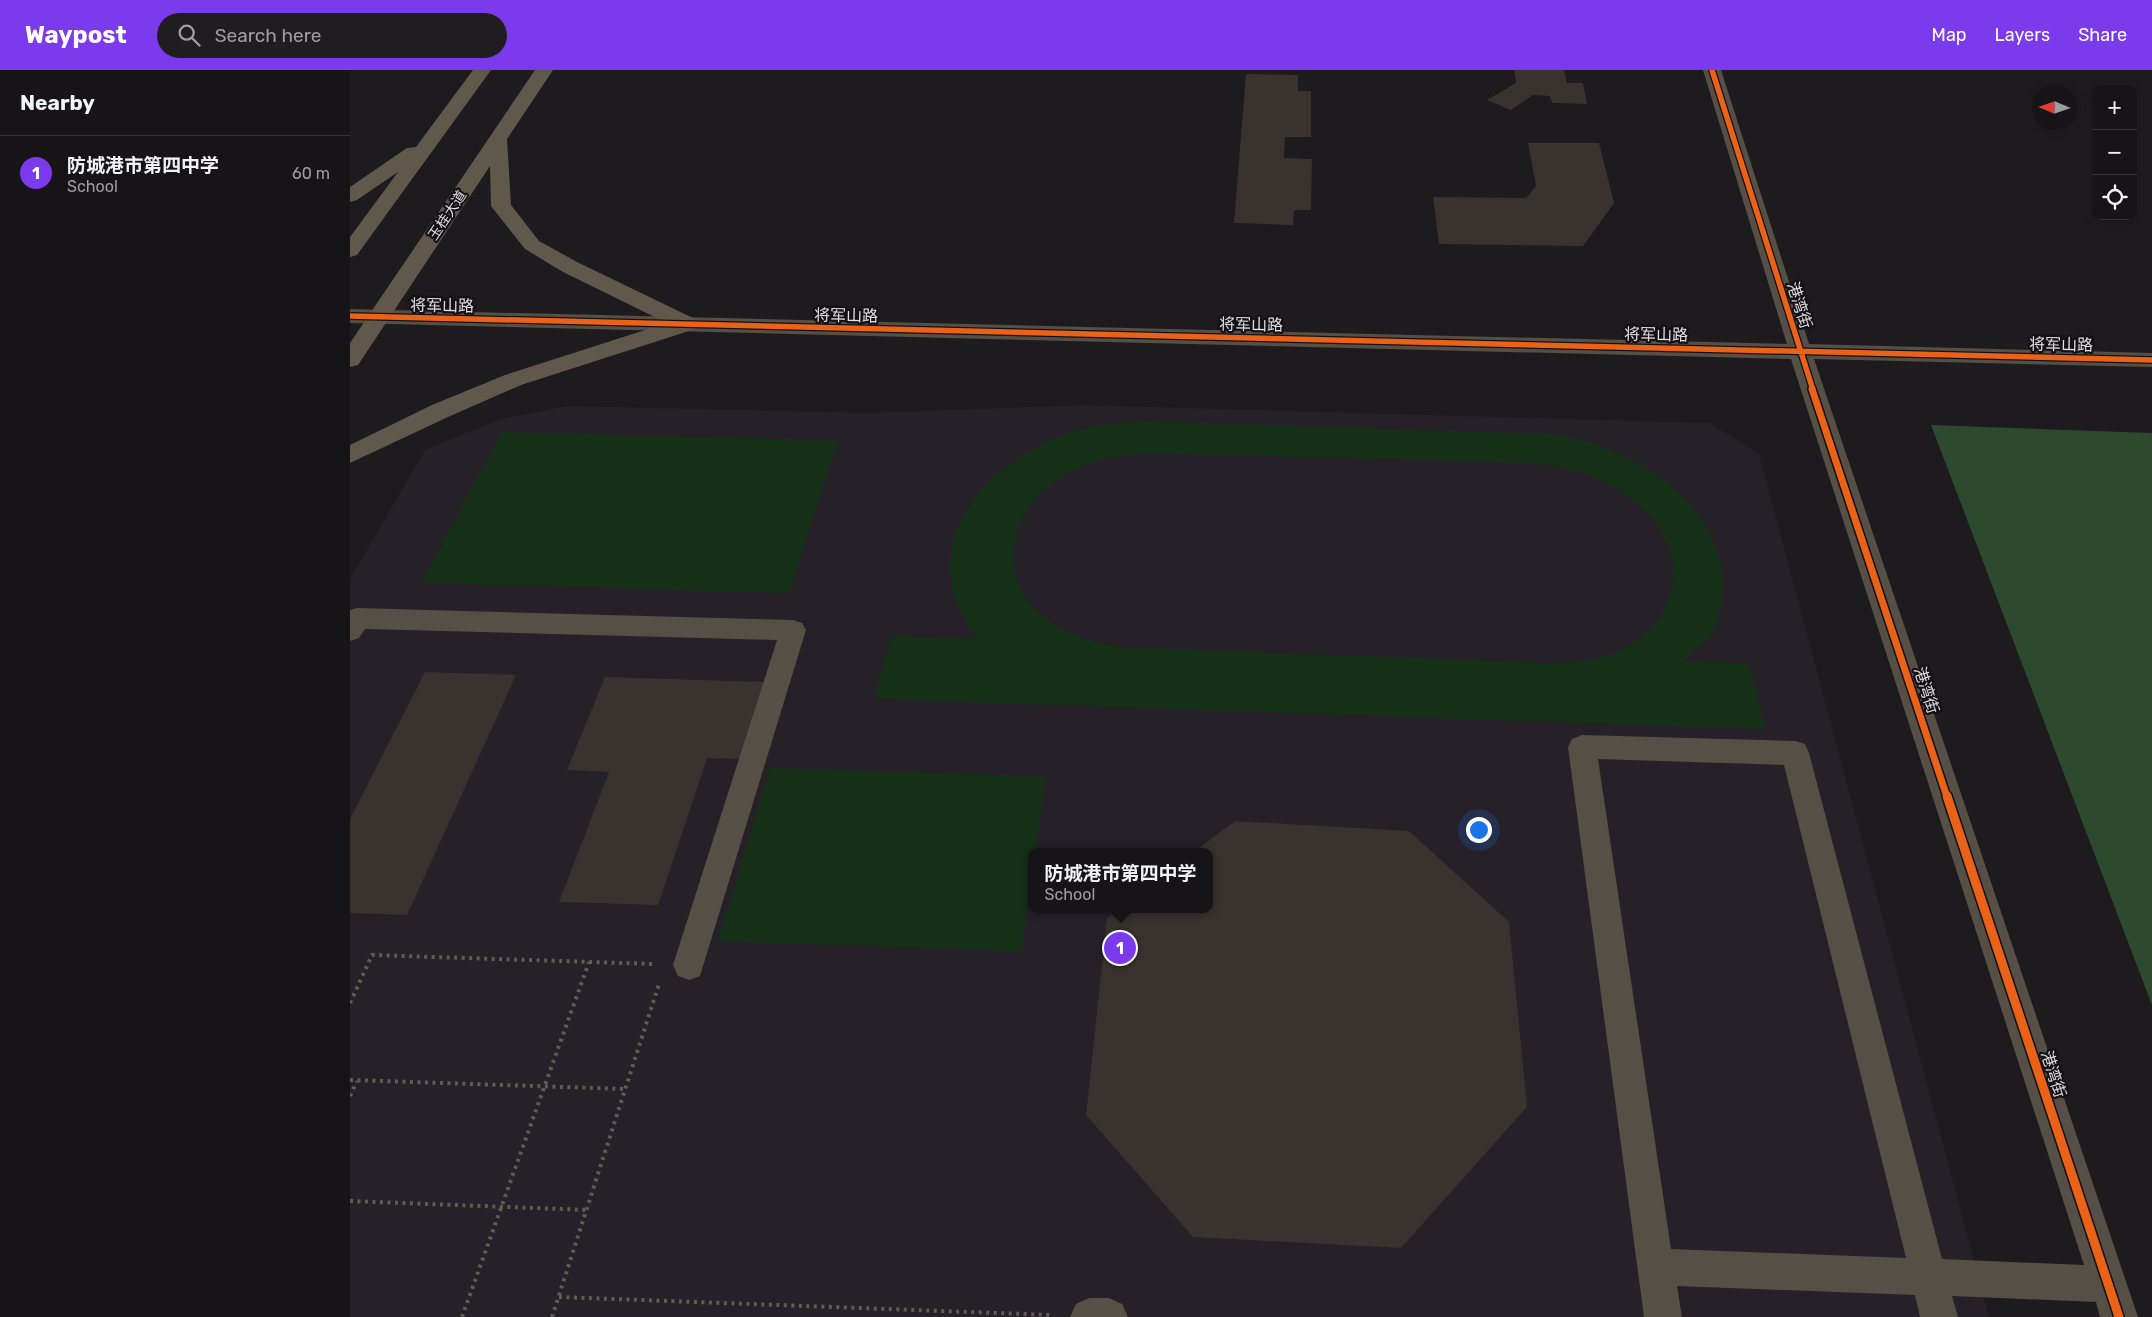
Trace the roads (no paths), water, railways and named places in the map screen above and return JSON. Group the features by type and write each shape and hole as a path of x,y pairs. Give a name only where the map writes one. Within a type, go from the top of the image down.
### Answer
{"main road":[{"path":"350,251 482,70"},
{"name":"玉桂大道","path":"350,360 544,70"},
{"path":"498,139 501,206 532,245 570,268 686,324"},
{"path":"350,196 431,140"},
{"path":"350,455 440,411 513,380 686,324"}],"street":[{"name":"港湾街","path":"1712,70 1800,352 2120,1317"},
{"name":"将军山路","path":"350,316 2152,360"},
{"path":"350,631 357,618 793,630 689,965"},
{"path":"1663,1317 1582,747 1795,754 1939,1317"},
{"path":"1656,1267 2109,1284"}],"place":[{"name":"防城港市第四中学","path":"1120,948"}]}
